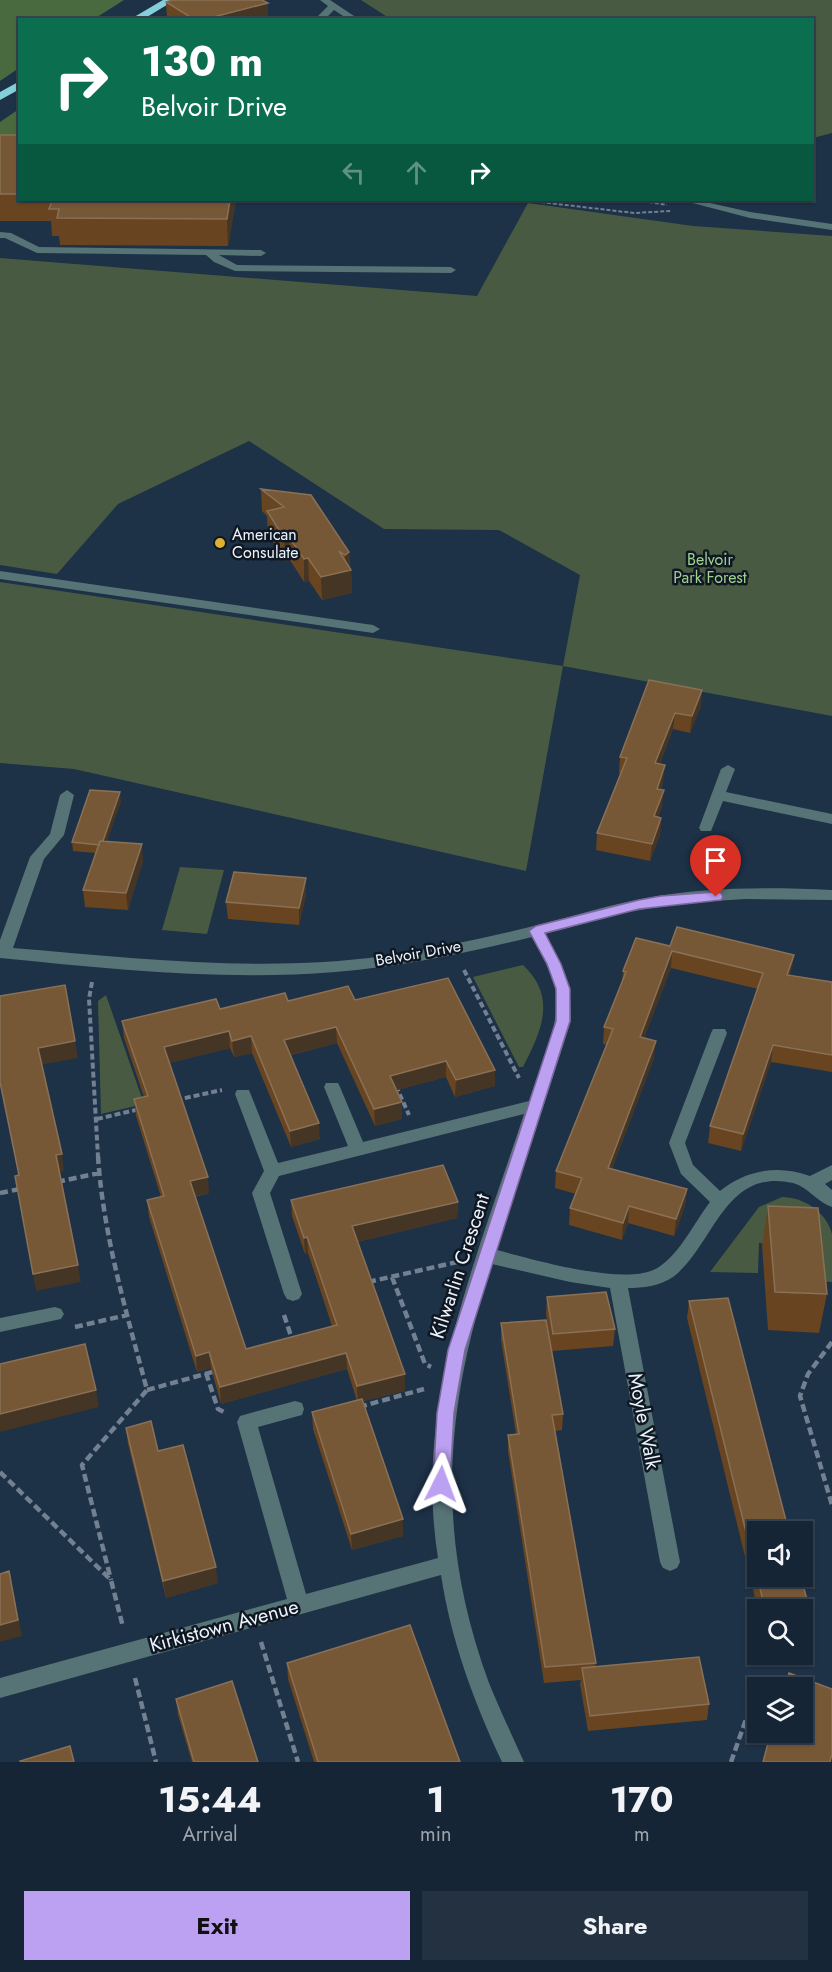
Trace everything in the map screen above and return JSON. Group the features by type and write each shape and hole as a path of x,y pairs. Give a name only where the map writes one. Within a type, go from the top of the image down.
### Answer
{"highway":[{"path":"128,18 154,0"},
{"path":"138,18 170,0"},
{"path":"0,97 18,85"}],"street":[{"path":"324,0 353,18"},
{"path":"320,18 334,6"},
{"path":"688,203 832,227"},
{"path":"0,235 37,250 261,253"},
{"path":"209,252 218,260 235,268 451,270"},
{"path":"0,575 373,629"},
{"path":"706,828 728,769"},
{"path":"2,952 37,857 57,836 67,795"},
{"path":"718,795 832,819"},
{"name":"Belvoir Drive","path":"2,952 151,965 277,969 383,961 536,931 617,909 661,901 735,895 832,895"},
{"name":"Kilwarlin Crescent","path":"513,1762 482,1693 449,1564 441,1484 445,1413 456,1350 563,1021 563,989 554,964 536,931"},
{"path":"719,1033 677,1143 680,1159 688,1173 721,1201"},
{"path":"332,1087 358,1150"},
{"path":"243,1094 273,1171"},
{"path":"293,1294 261,1193 273,1171 534,1105"},
{"path":"812,1183 832,1172"},
{"path":"486,1255 618,1281 656,1278 672,1266 721,1201 735,1187 751,1180 773,1175 797,1176 812,1183 832,1200"},
{"name":"Moyle Walk","path":"618,1281 670,1562"},
{"path":"0,1325 56,1314"},
{"path":"296,1409 247,1422 298,1605"},
{"name":"Kirkistown Avenue","path":"0,1688 449,1564"}],"path":[{"path":"532,201 634,213 666,212 688,203"},
{"path":"567,201 570,205"},
{"path":"654,201 688,203"},
{"path":"453,948 534,1105"},
{"path":"95,960 89,999 99,1173 103,1206 127,1315 147,1390"},
{"path":"393,1081 419,1134"},
{"path":"175,1101 220,1090 243,1094"},
{"path":"97,1119 141,1108"},
{"path":"55,1182 99,1173"},
{"path":"0,1193 22,1188"},
{"path":"362,1284 486,1255"},
{"path":"392,1277 425,1364 451,1381"},
{"path":"293,1294 279,1300 295,1348"},
{"path":"56,1314 77,1328 127,1315"},
{"path":"832,1342 812,1366 803,1382 800,1396 832,1505"},
{"path":"156,1762 82,1465 147,1390 218,1370"},
{"path":"206,1373 218,1409 247,1422"},
{"path":"351,1409 451,1381"},
{"path":"0,1472 111,1580"},
{"path":"253,1618 298,1762"},
{"path":"731,1762 747,1716"}],"green space":[{"path":"0,0 124,0 96,18 18,18 18,69 0,81"},
{"path":"361,0 832,0 832,133 814,138 814,18 389,18"},
{"path":"18,110 18,155 0,155 0,122"},
{"name":"Belvoir Park Forest","path":"528,203 693,226 832,236 832,716 563,666 580,575 499,530 384,529 249,441 118,504 57,574 0,565 0,258 477,296"},
{"path":"0,582 563,666 526,871 74,769 0,763"},
{"path":"180,867 224,870 207,934 162,930"},
{"path":"523,965 534,977 540,989 543,1014 536,1040 523,1067 519,1067 473,977"},
{"path":"106,995 144,1104 101,1114 98,1001"},
{"path":"782,1197 798,1200 813,1207 825,1219 832,1234 832,1282 818,1281 813,1245 759,1243 758,1273 710,1272 759,1207"}],"building":[{"path":"172,0 262,0 268,3 210,18 192,18 166,2"},
{"path":"0,135 18,135 18,194 0,194"},
{"path":"52,201 230,201 227,219 57,218 59,209 49,209"},
{"path":"261,489 311,495 349,552 345,555 339,551 351,570 321,577 308,558 304,559 289,537 284,538 267,511 284,507"},
{"path":"649,680 702,690 692,716 675,713 655,763 665,765 657,789 664,790 654,816 661,818 652,844 597,833 627,758 620,757"},
{"path":"90,790 120,792 103,841 100,841 99,845 72,842"},
{"path":"100,841 142,844 126,893 83,890"},
{"path":"234,872 306,878 299,908 226,902"},
{"path":"677,927 794,955 787,975 832,982 832,1055 773,1045 743,1134 710,1126 763,973 672,951 640,1037 656,1041 608,1168 687,1189 676,1219 629,1206 623,1223 570,1208 582,1178 556,1171 613,1029 604,1027 626,972 623,971 636,938 670,946"},
{"path":"448,978 495,1070 456,1080 446,1061 390,1076 402,1102 374,1109 336,1027 284,1040 319,1123 290,1131 251,1036 232,1041 229,1031 164,1047 208,1177 190,1181 246,1349 337,1325 307,1237 304,1238 291,1200 443,1165 458,1202 352,1226 405,1374 357,1386 346,1353 220,1387 209,1352 196,1356 147,1200 164,1196 134,1099 148,1096 122,1021 216,999 220,1009 285,993 288,1001 348,986 355,1000"},
{"path":"65,985 75,1041 38,1048 62,1154 56,1155 78,1265 33,1274 15,1176 19,1175 0,1082 0,996"},
{"path":"768,1206 818,1208 827,1294 775,1292"},
{"path":"606,1292 615,1329 553,1334 547,1297"},
{"path":"728,1298 786,1521 747,1521 747,1536 689,1301"},
{"path":"546,1320 563,1414 552,1415 596,1663 545,1667 508,1435 519,1434 501,1323"},
{"path":"85,1344 96,1390 0,1414 0,1364"},
{"path":"362,1399 403,1519 351,1534 312,1412"},
{"path":"151,1421 158,1451 183,1445 216,1567 163,1581 126,1428"},
{"path":"9,1571 18,1620 0,1625 0,1574"},
{"path":"760,1587 804,1587 807,1599 763,1599"},
{"path":"410,1625 460,1762 318,1762 287,1663"},
{"path":"699,1657 709,1704 590,1716 582,1668"},
{"path":"789,1673 800,1677 788,1677"},
{"path":"232,1681 258,1762 194,1762 176,1699"},
{"path":"813,1682 832,1689 830,1762 763,1762 768,1743 813,1743"},
{"path":"70,1746 74,1762 20,1761"}],"place":[{"name":"American Consulate","path":"220,543"}],"route":[{"path":"441,1484 445,1413 456,1350 563,1021 563,989 554,964 536,931 617,909 661,901 716,897"}]}
